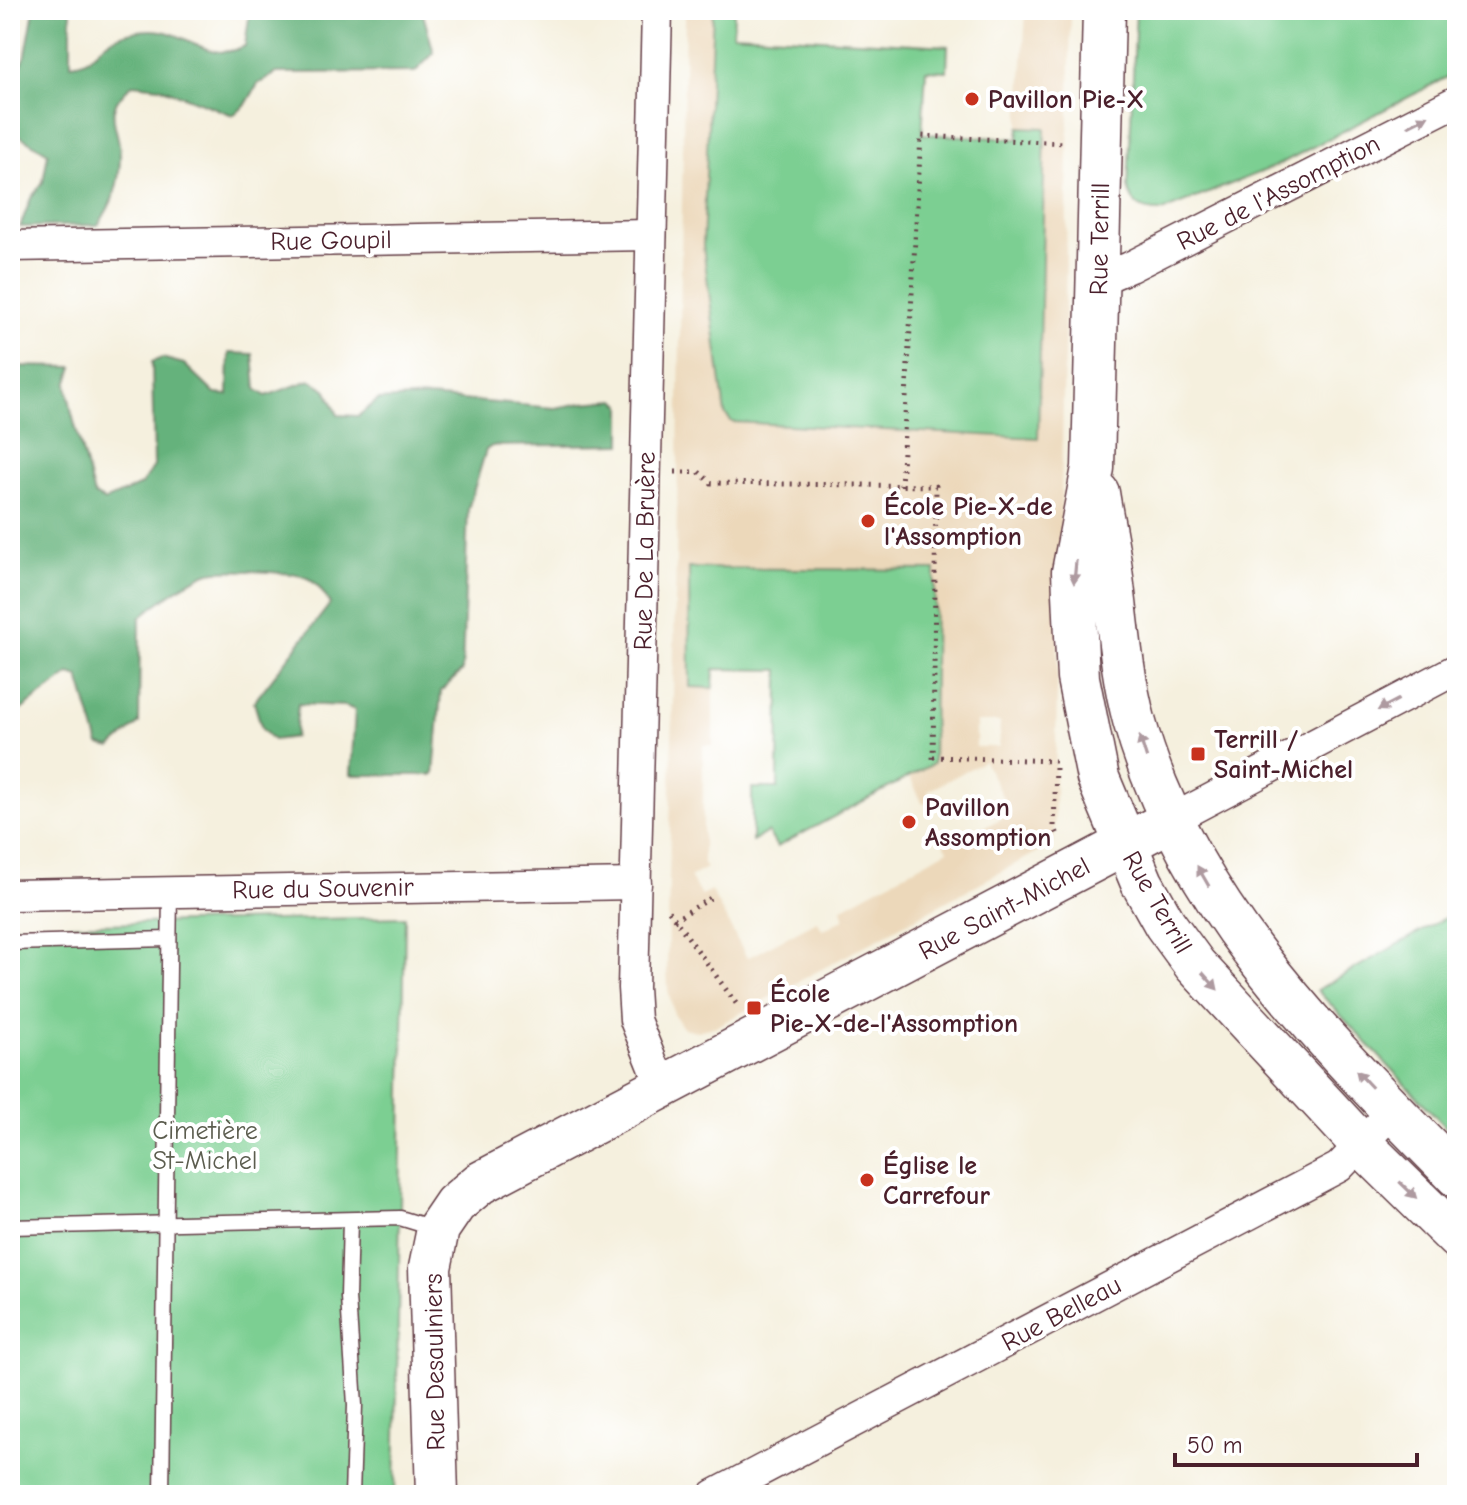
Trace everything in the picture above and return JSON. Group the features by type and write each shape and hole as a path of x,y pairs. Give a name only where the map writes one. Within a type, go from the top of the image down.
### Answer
{"street":[{"name":"Rue De La Bruère","path":"657,10 633,988 635,1020 662,1087"},
{"name":"Rue Terrill","path":"1104,10 1093,468 1073,572 1075,640 1083,715 1098,778 1124,845 1165,924 1195,965 1361,1144 1457,1238"},
{"name":"Rue de l'Assomption","path":"1097,281 1457,101"},
{"name":"Rue Goupil","path":"10,246 651,235"},
{"name":"Rue Terrill","path":"1093,468 1131,707 1148,763 1171,820 1225,913 1259,961 1393,1111 1457,1176"},
{"name":"Rue Saint-Michel","path":"438,1229 455,1204 480,1183 1457,669"},
{"name":"Rue du Souvenir","path":"10,895 636,884"},
{"name":"Rue Belleau","path":"714,1495 1339,1167 1393,1111"},
{"name":"Rue Desaulniers","path":"437,1495 430,1268 438,1229"}],"lane":[{"path":"162,1495 170,890"},
{"path":"10,943 169,939"},
{"path":"10,1227 400,1218 438,1229"},
{"path":"350,1220 348,1297 355,1405 352,1495"}],"path":[{"path":"901,486 921,136 1071,144"},
{"path":"711,483 936,486 933,760 1056,761"},
{"path":"1056,746 1054,826 1074,871"},
{"path":"674,920 714,896"},
{"path":"669,899 669,914 742,1012 755,1039"}],"shaded area":[{"name":"École Pie-X-de l'Assomption","path":"685,10 734,10 713,11 1037,438 1045,129 1019,127 1026,10 1071,10 1054,843 717,1026 697,1031 683,1028 674,1014 667,970","holes":["689,569 935,570 933,764 909,776 923,804 932,799 928,791 984,761 1011,813 955,843 953,839 944,844 948,850 841,908 845,918 823,930 817,921 747,958 711,891 701,896 690,877 706,868 703,863 703,745 713,745 713,688 690,687","976,722 1000,722 999,747 976,747"]}],"green space":[{"path":"34,10 71,10 71,64 88,59 113,39 141,31 174,34 221,52 232,50 245,46 250,10 422,10 434,53 415,72 277,73 258,84 245,106 233,115 160,87 133,84 116,103 114,120 120,147 117,186 98,225 20,227 31,198 43,182 48,153 10,130 10,92 26,54"},
{"path":"713,10 734,12 733,34 948,46 947,71 926,70 922,134 1018,139 1019,127 1045,128 1038,438 732,422 725,414 703,246"},
{"path":"1136,10 1457,10 1457,72 1276,166 1163,211 1150,210 1136,204 1128,187"},
{"path":"229,353 253,354 256,389 266,396 310,380 326,389 338,415 358,416 378,400 428,397 555,408 616,400 622,406 622,444 492,446 486,450 468,509 462,671 441,691 434,775 351,775 355,710 345,706 298,704 295,737 273,740 262,729 254,702 330,604 309,579 286,574 240,571 207,573 172,593 140,618 139,723 111,748 99,745 79,677 70,674 10,718 10,366 73,367 67,385 72,414 94,495 105,501 141,485 154,466 152,362 162,358 184,364 215,394 228,395"},
{"path":"689,568 935,570 933,764 777,847 768,832 752,841 752,788 778,788 779,670 714,669 713,688 690,687"},
{"path":"1457,911 1457,1139 1317,990"},
{"name":"Cimetière St-Michel","path":"405,917 395,1495 10,1495 10,926"}],"place":[{"name":"Pavillon Pie-X","path":"972,99"},
{"name":"École Pie-X-de l'Assomption","path":"868,521"},
{"name":"Terrill / Saint-Michel","path":"1198,754"},
{"name":"Pavillon Assomption","path":"909,822"},
{"name":"École Pie-X-de-l'Assomption","path":"754,1008"},
{"name":"Église le Carrefour","path":"867,1180"}]}
